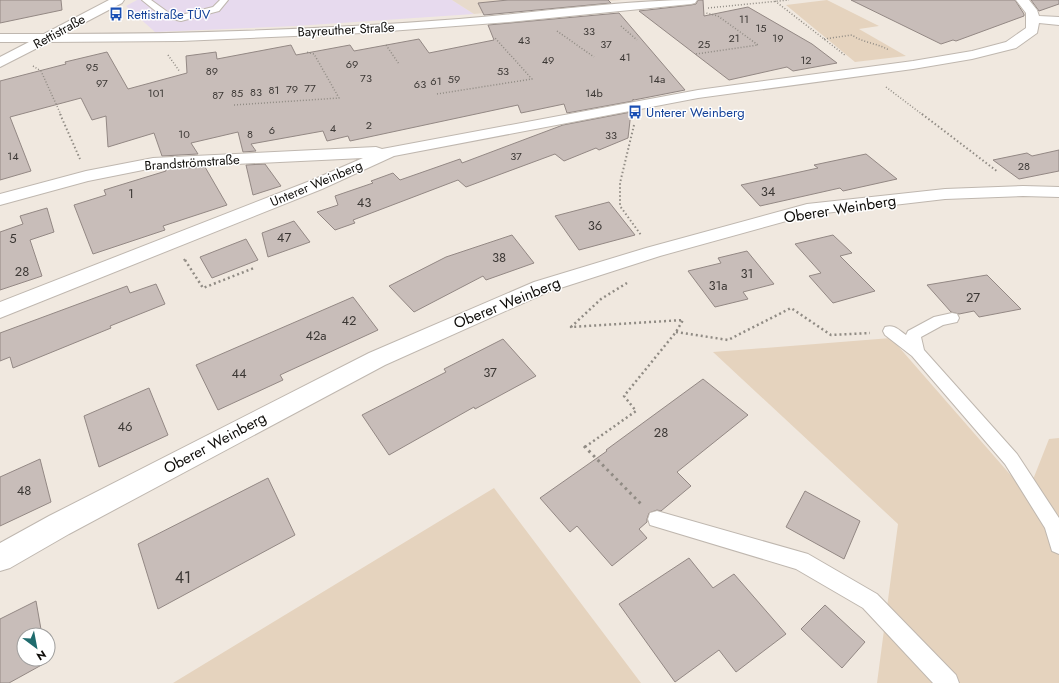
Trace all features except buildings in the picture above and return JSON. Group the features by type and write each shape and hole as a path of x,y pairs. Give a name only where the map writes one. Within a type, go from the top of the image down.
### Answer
{"street":[{"name":"Rettistraße","path":"0,63 118,0"},
{"name":"Bayreuther Straße","path":"0,38 44,39 145,37 317,31 482,21 691,0"},
{"path":"1022,0 1031,9 1034,19 1059,21"},
{"name":"Unterer Weinberg","path":"0,310 316,184 389,152 698,94 864,70 914,65 972,55 1011,44 1032,30 1034,19"},
{"name":"Brandströmstraße","path":"0,200 86,176 153,163 389,152"},
{"name":"Oberer Weinberg","path":"0,558 59,525 377,359 541,286 653,252 808,210 945,194 1023,191 1059,192"}],"lane":[{"path":"146,0 166,14 181,18 216,9 224,0"},
{"path":"917,352 913,335 939,321 952,318"},
{"path":"890,331 917,352 1011,459 1053,525 1059,545"},
{"path":"657,519 801,561 870,601 948,683"}],"path":[{"path":"774,0 835,48"},
{"path":"696,54 758,44 718,16 706,13"},
{"path":"617,22 638,40"},
{"path":"553,28 594,57"},
{"path":"824,39 852,35 859,41 879,44 914,65"},
{"path":"438,94 532,79 496,39 491,38"},
{"path":"385,44 399,64"},
{"path":"234,105 340,98 314,54 306,52"},
{"path":"166,53 180,72"},
{"path":"30,65 41,71 77,150"},
{"path":"864,70 1023,191"},
{"path":"629,144 620,183 620,206 653,252"},
{"path":"172,242 203,288 254,268"},
{"path":"633,280 601,299 571,327 683,320 676,332 624,396 636,411 584,446 657,519"},
{"path":"676,332 728,340 791,308 831,335 890,331"}],"shaded area":[{"path":"137,0 452,0 474,14 296,26 155,32 126,6"},
{"path":"452,0 622,0 474,14"},
{"path":"827,0 879,26 859,29 906,56 855,62 786,5"},
{"path":"891,338 1021,487 1034,477 1049,439 1059,438 1059,683 877,683 898,524 713,352"},
{"path":"494,488 641,683 173,683"}],"place":[{"name":"Rettistraße TÜV","path":"116,14"},
{"name":"Unterer Weinberg","path":"635,112"}]}
